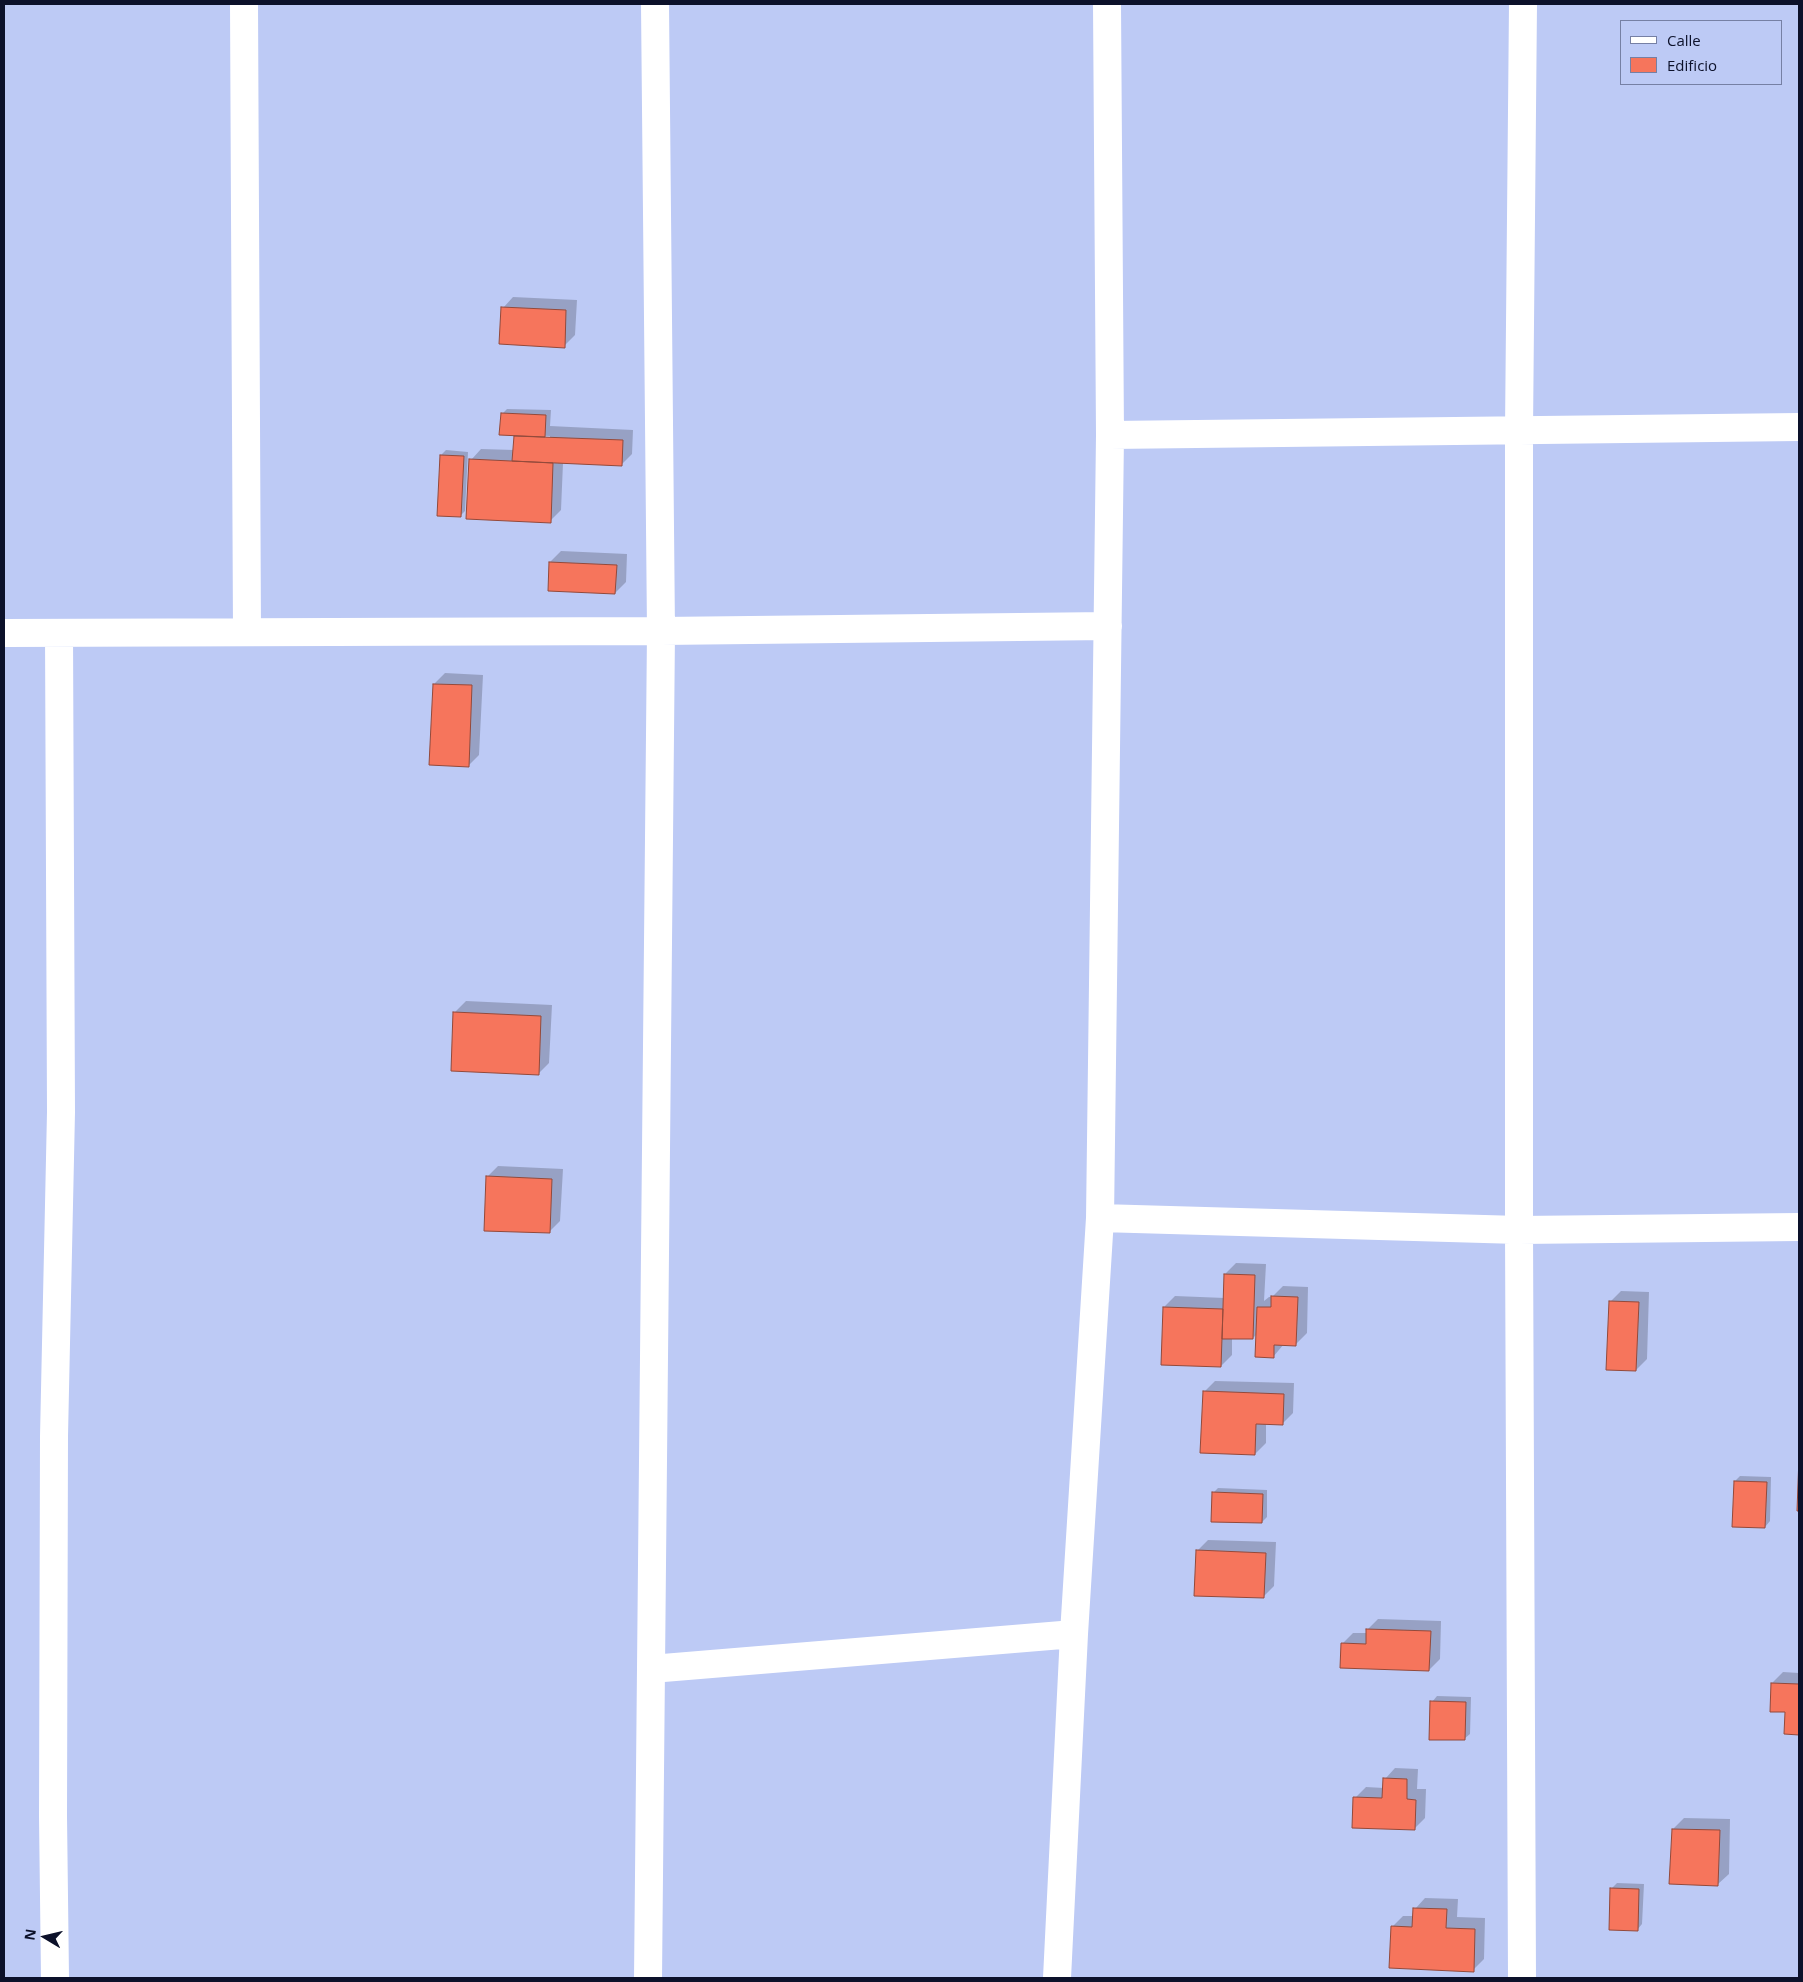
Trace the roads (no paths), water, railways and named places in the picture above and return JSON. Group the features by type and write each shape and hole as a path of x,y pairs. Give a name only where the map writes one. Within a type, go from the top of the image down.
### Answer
{"street":[{"path":"244,4 247,632"},
{"path":"648,1978 661,631 655,4"},
{"path":"1057,1978 1074,1634 1100,1218 1110,434 1107,4"},
{"path":"1522,4 1519,430 1519,1230 1522,1978"},
{"path":"1110,434 1799,427"},
{"path":"4,633 661,631 1108,626"},
{"path":"55,1978 53,1816 54,1436 61,1112 59,633"},
{"path":"1100,1218 1519,1230 1799,1227"},
{"path":"651,1670 1074,1634"}]}
